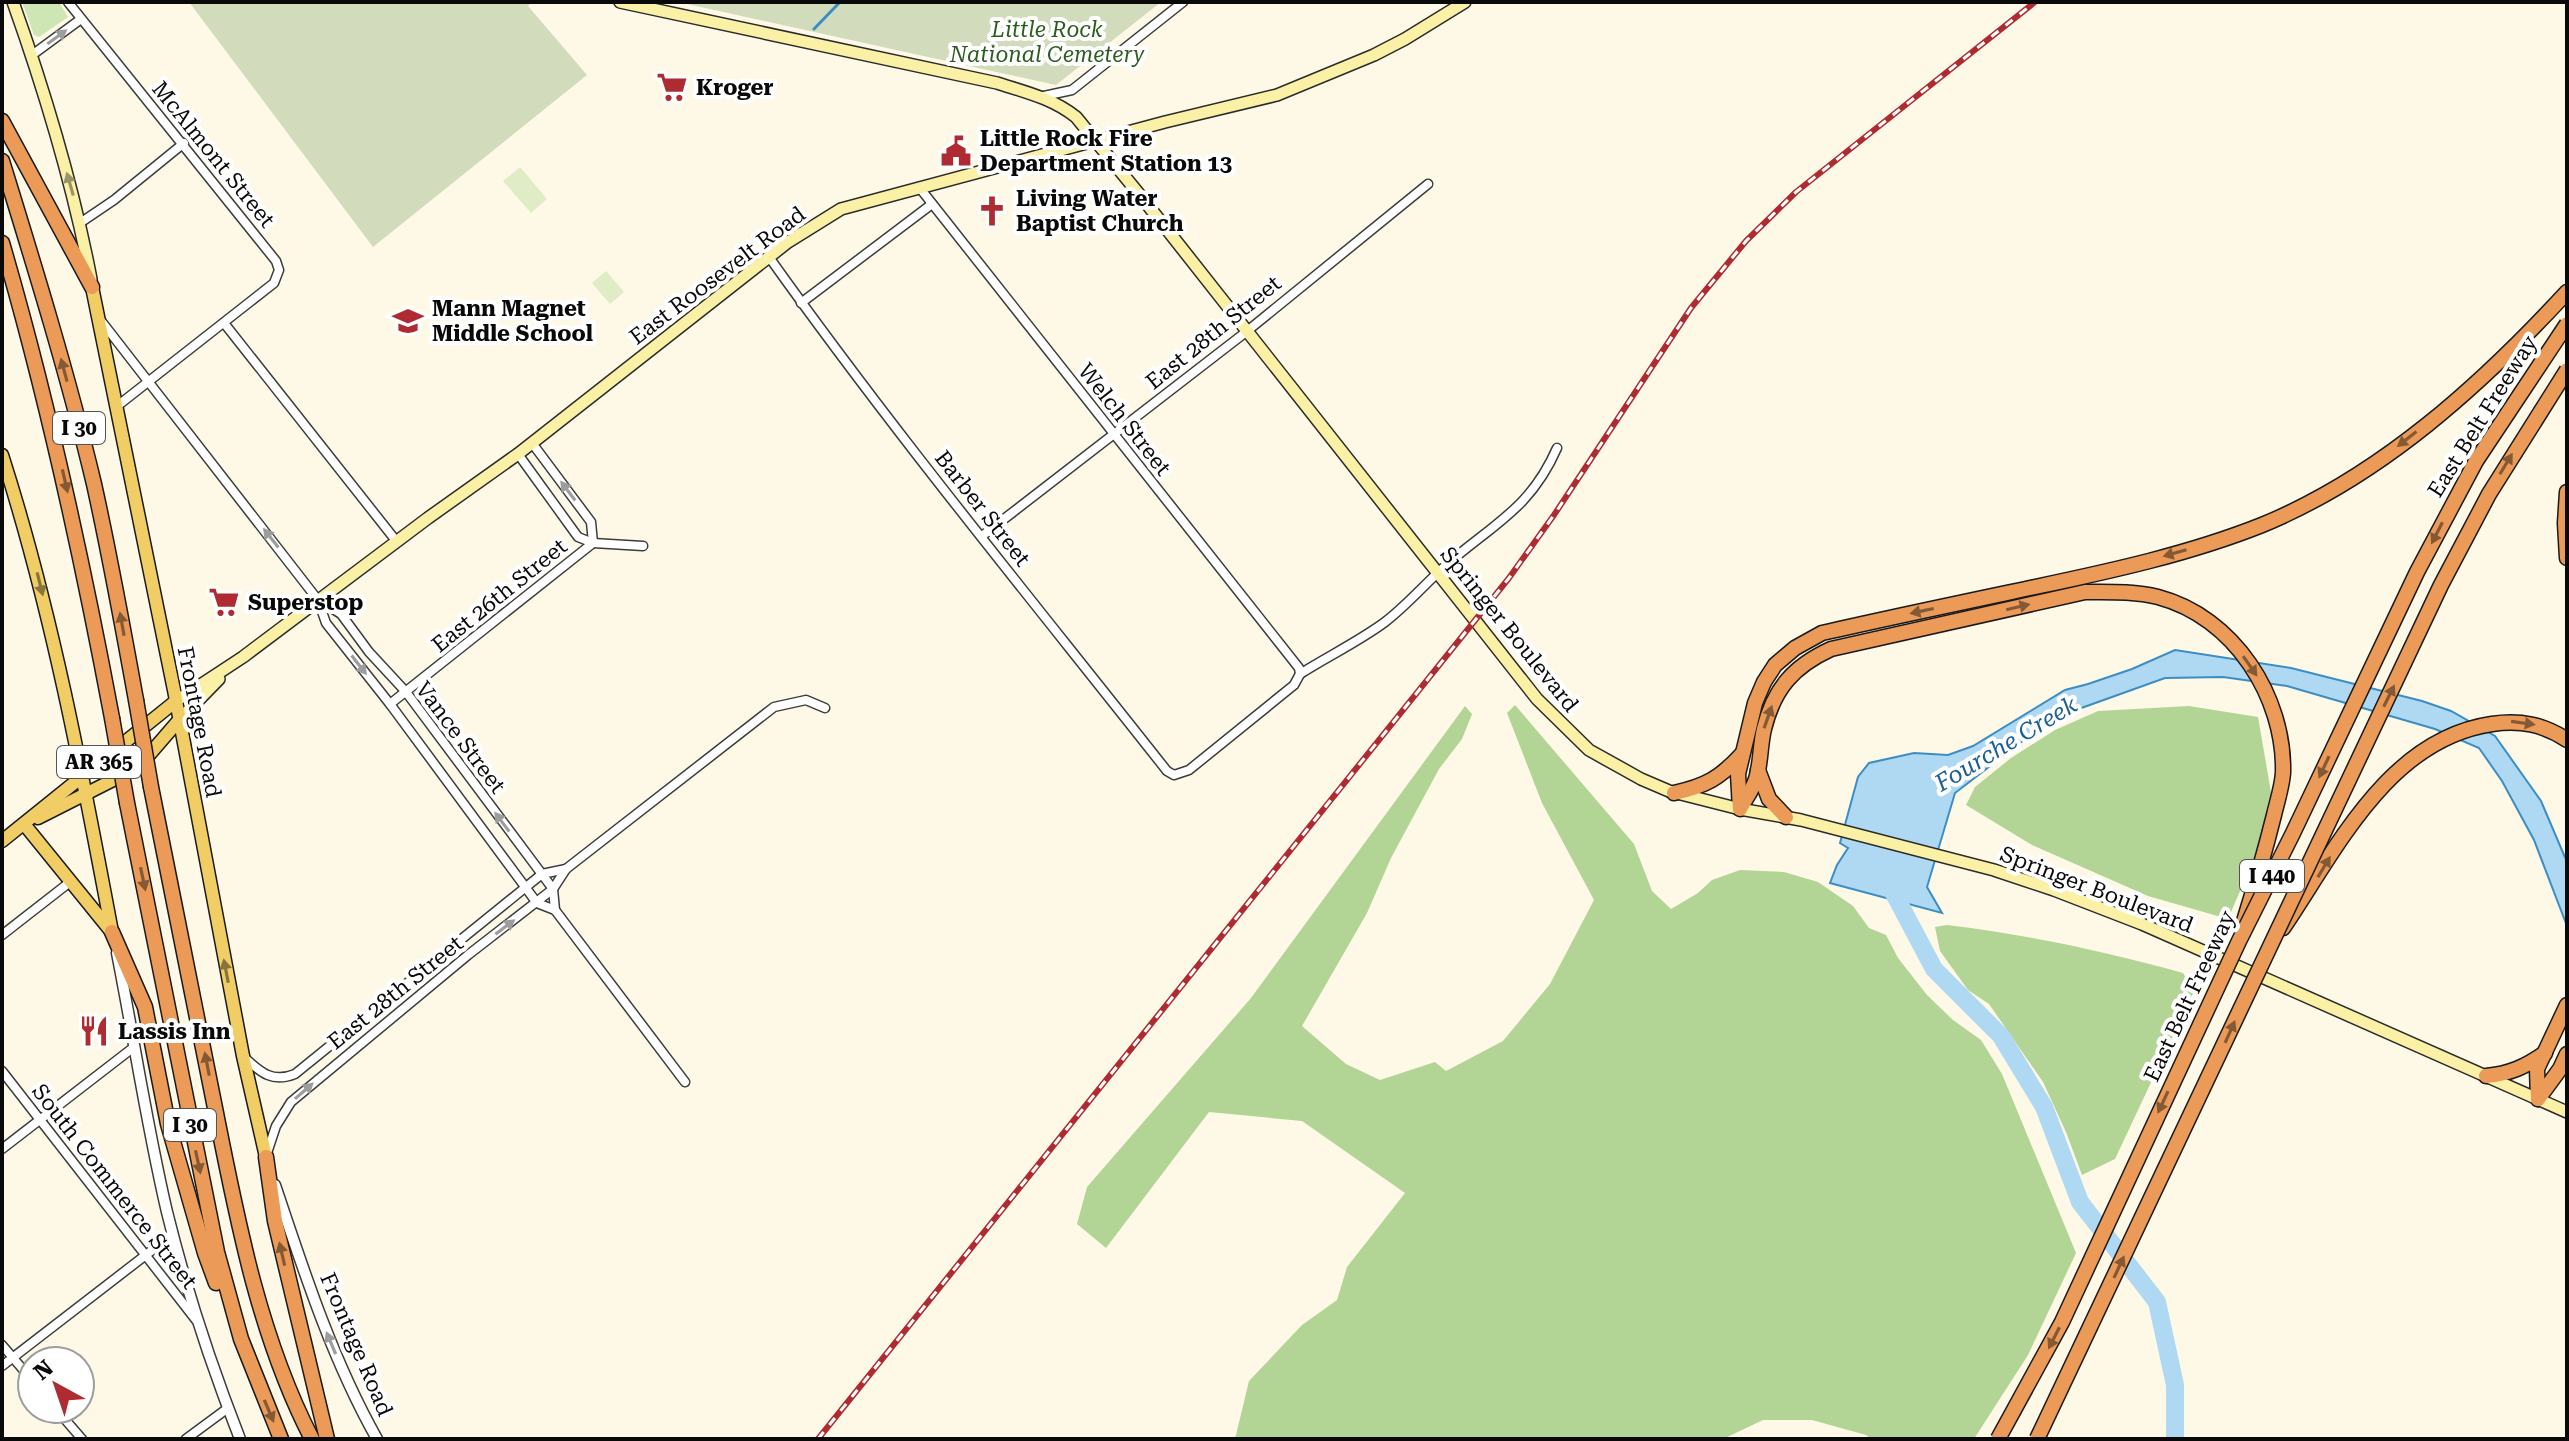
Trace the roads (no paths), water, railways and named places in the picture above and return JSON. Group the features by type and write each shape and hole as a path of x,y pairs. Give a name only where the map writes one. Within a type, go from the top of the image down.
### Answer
{"highway":[{"path":"2,121 92,287"},
{"name":"I 30","path":"2,161 41,287 110,556 151,787 235,1207 265,1319 312,1439"},
{"name":"I 30","path":"2,243 37,365 67,488 213,1236 241,1339 281,1439"},
{"path":"1740,809 1738,774 1755,703 1775,665 1795,648 1822,633 2126,568 2262,524 2326,493 2387,455 2469,390 2567,292"},
{"name":"East Belt Freeway","path":"1998,1439 2062,1322 2239,941 2446,516 2496,429 2567,324"},
{"name":"East Belt Freeway","path":"2037,1439 2435,597 2472,524 2567,370"},
{"path":"2567,492 2567,558"},
{"path":"1740,809 1756,780 1764,728 1775,699 1787,680 1807,660 1831,649 2085,592 2128,591 2160,598 2197,613 2229,639 2250,664 2272,703 2281,734 2283,776 2239,941"},
{"path":"2265,955 2347,827 2405,765 2433,743 2473,726 2513,721 2549,727 2567,740"},
{"path":"1674,793 1700,788 1714,780 1743,754"},
{"path":"1758,768 1769,799 1786,817"},
{"path":"112,932 145,1007 168,1124 186,1188 220,1294 241,1339"},
{"path":"2538,1099 2537,1069 2564,1011"},
{"path":"2486,1076 2507,1074 2528,1066 2545,1053"},
{"path":"2538,1099 2567,1055"},
{"path":"2567,1055 2567,1076"},
{"path":"266,1157 275,1221 327,1439"}],"main road":[{"name":"Frontage Road","path":"13,2 32,55 80,223 180,719 243,1056 266,1157"},
{"name":"Springer Boulevard","path":"620,2 967,77 1039,96 1065,108 1076,117 1537,699 1589,750 1615,766 1674,793 1801,820 1994,870 2082,900 2567,1112"},
{"name":"East Roosevelt Road","path":"2,841 176,701 243,657 518,454 799,234 841,209 1293,89 1374,55 1465,2"},
{"path":"2,455 7,492 42,592 87,795 112,932"},
{"name":"East Roosevelt Road","path":"24,824 116,780 142,762 180,719 243,657"},
{"path":"24,824 112,932"}],"street":[{"name":"McAlmont Street","path":"68,2 276,261 279,270 274,283 221,325"},
{"path":"1039,96 1072,90 1183,2"},
{"path":"32,55 81,19"},
{"path":"80,223 114,200 184,143"},
{"name":"East 28th Street","path":"982,536 1246,332 1428,184"},
{"name":"Welch Street","path":"919,187 1299,668 1300,674"},
{"path":"801,303 932,204"},
{"name":"Barber Street","path":"769,257 816,325 1167,771 1174,775 1189,770 1294,685 1300,674"},
{"name":"Vance Street","path":"99,319 318,600 326,623 537,903"},
{"path":"116,407 221,325 397,542"},
{"path":"532,443 591,522 593,543"},
{"path":"1300,674 1385,621 1437,573 1510,515 1542,480 1557,448"},
{"path":"518,454 578,537 593,543 643,546"},
{"name":"East 26th Street","path":"390,704 593,543"},
{"name":"Vance Street","path":"318,600 341,614 369,652 406,692 553,889"},
{"name":"East 28th Street","path":"266,1157 283,1113 301,1092 468,955 537,903 553,889 566,869 774,707 806,700 825,708"},
{"name":"East 28th Street","path":"243,1056 258,1070 274,1078 295,1074 542,874 566,869"},
{"path":"2,935 70,882"},
{"path":"553,889 555,910 685,1082"},
{"path":"537,903 555,910"},
{"path":"112,932 173,1234 199,1323 240,1439"},
{"path":"2,1149 134,1047"},
{"name":"South Commerce Street","path":"2,1071 199,1323"},
{"name":"Frontage Road","path":"266,1157 322,1321 377,1439"},
{"path":"2,1366 173,1234"},
{"path":"2,1345 16,1361"},
{"path":"186,1439 228,1408"}],"water":[{"path":"2175,650 2291,668 2422,701 2451,711 2495,736 2541,801 2567,862 2567,926 2534,840 2502,781 2479,748 2435,729 2287,686 2223,677 2165,678 2073,711 2024,740 1955,793 1927,887 1942,913 1830,883 1848,848 1840,843 1858,777 1869,763 1914,753 1948,755 1973,746 2065,690 2132,669"}],"waterway":[{"path":"814,29 840,2"},
{"name":"Fourche Creek","path":"1890,880 1889,884 1934,969 2001,1036 2044,1107 2080,1202 2157,1302 2175,1385 2175,1439"}],"railway":[{"path":"818,1439 1509,578 1691,308 1746,241 1796,192 2035,2"}],"place":[{"name":"Kroger","path":"672,87"},
{"name":"Little Rock Fire Department Station 13","path":"956,151"},
{"name":"Living Water Baptist Church","path":"992,211"},
{"name":"Mann Magnet Middle School","path":"408,321"},
{"name":"Superstop","path":"224,602"},
{"name":"Lassis Inn","path":"94,1031"}],"park label":[{"name":"Little Rock National Cemetery","path":"1047,42"}]}
